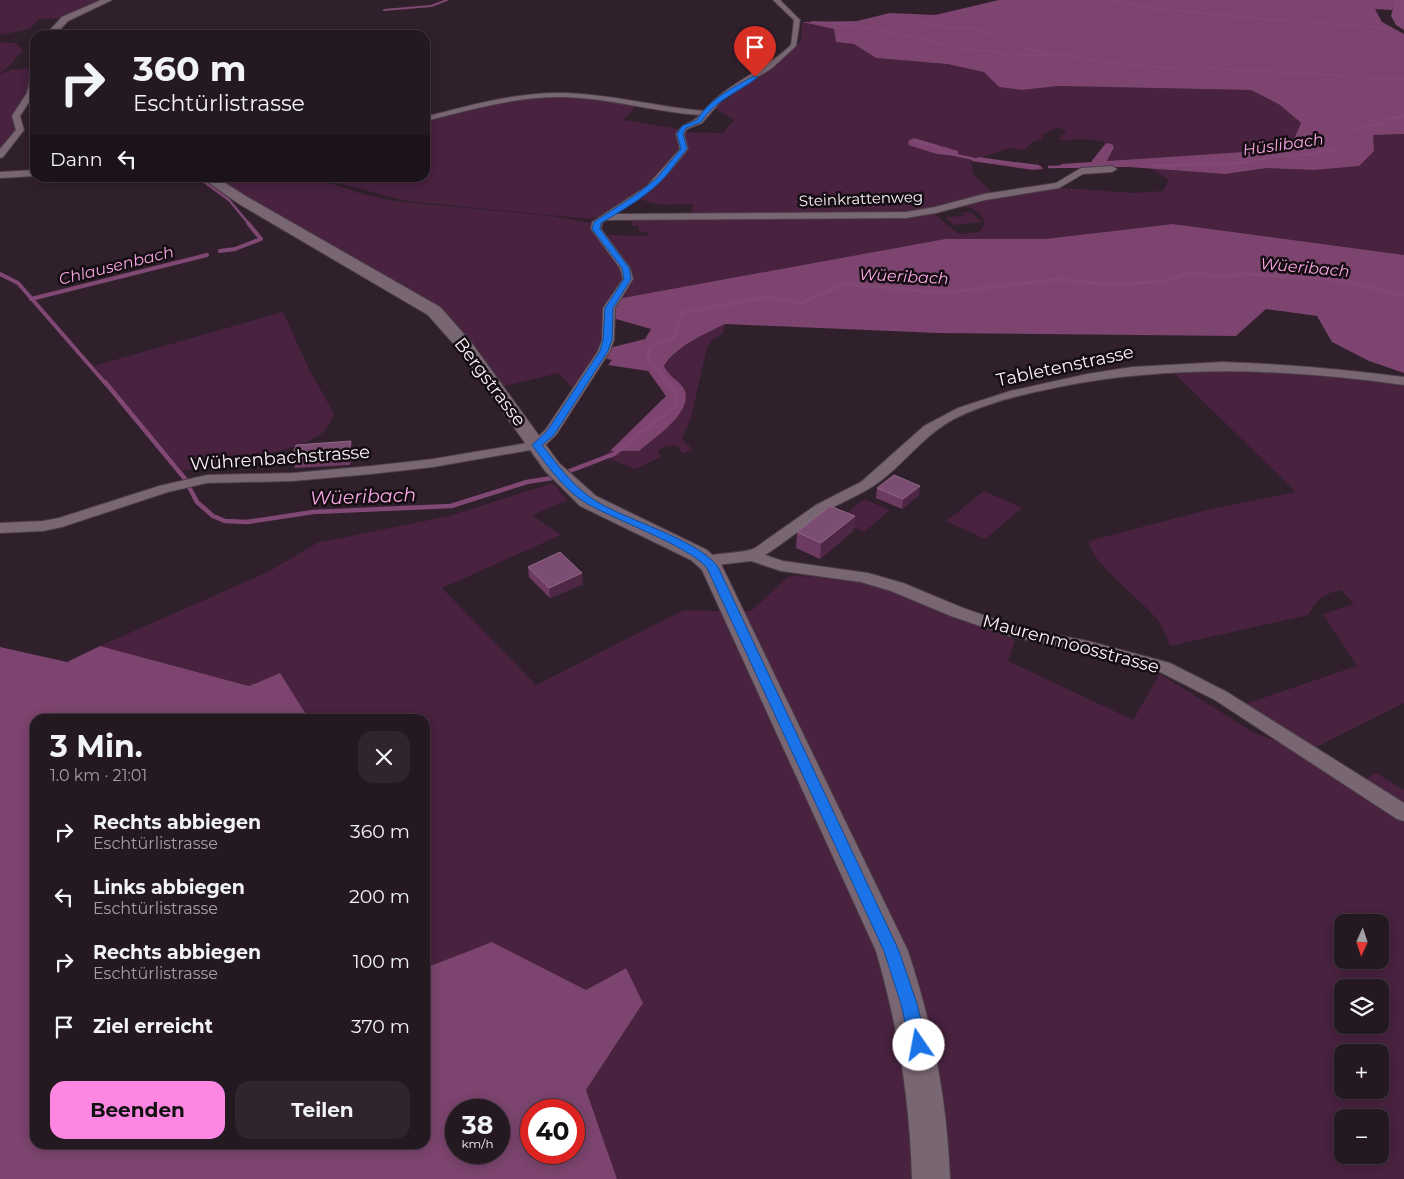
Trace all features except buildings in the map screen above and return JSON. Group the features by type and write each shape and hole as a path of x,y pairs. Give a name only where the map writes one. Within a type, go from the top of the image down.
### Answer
{"street":[{"path":"55,30 65,19 108,0"},
{"path":"536,445 551,432 604,351 608,340 609,308 628,279 625,268 596,229 597,222 640,196 658,180 676,156 684,149 680,134 684,127 699,121 724,95 764,71 794,46 798,20 776,0"},
{"path":"0,155 20,130 16,116 30,95"},
{"path":"430,118 501,100 547,96 590,97 664,110 704,114"},
{"name":"Steinkrattenweg","path":"605,217 906,215 936,210 984,197 1060,184 1081,171 1112,169"},
{"path":"0,175 30,173"},
{"name":"Bergstrasse","path":"215,182 244,201 434,311 465,346 536,445 562,477 588,500 690,550 708,561"},
{"name":"Tabletenstrasse","path":"752,556 767,549 815,512 872,481 907,452 919,436 938,423 962,411 1004,396 1099,376 1187,365 1289,367 1404,381"},
{"name":"Wührenbachstrasse","path":"0,528 43,526 62,522 164,489 208,479 293,477 371,470 433,463 536,445"},
{"name":"Maurenmoosstrasse","path":"708,561 752,556 781,566 862,577 1018,633 1088,647 1164,667 1221,696 1404,813"},
{"path":"708,561 892,951 909,1004 922,1061 928,1104 931,1179"}],"shaded area":[{"path":"0,0 103,0 64,18 39,19 30,29 0,35"},
{"path":"999,0 1396,0 1392,10 1375,9 1382,22 1404,34 1404,134 1373,135 1374,151 1359,166 1314,170 1267,168 1225,174 1129,167 1060,168 1061,164 1091,162 1106,143 1112,144 1114,147 1107,161 1243,152 1293,141 1301,123 1280,105 1251,90 1058,86 1022,90 999,87 984,72 947,64 876,58 854,44 836,42 834,29 802,22 857,21 890,13 935,15"},
{"path":"1395,0 1404,0 1404,30 1396,25 1391,16"},
{"path":"802,22 834,29 836,42 854,44 876,58 947,64 984,72 999,87 1022,90 1058,86 1251,90 1280,105 1301,123 1293,141 1243,152 1106,161 1113,151 1109,144 1090,139 1058,140 1067,130 1057,128 1041,135 1044,139 1034,141 1024,150 1009,148 971,161 973,174 996,196 1047,187 1134,193 1163,191 1169,180 1152,169 1225,174 1267,168 1314,170 1373,135 1404,134 1404,255 1173,224 1045,239 945,239 617,299 632,277 632,272 607,235 648,236 647,232 639,232 638,226 632,226 631,220 691,218 693,204 661,205 639,199 664,177 687,145 684,132 723,133 734,120 714,108 793,50 801,41","holes":["964,206 976,211 984,220 985,224 979,232 959,234 932,212"]},
{"path":"0,42 15,43 24,51 0,73"},
{"path":"30,68 30,83 13,116 16,131 0,150 0,74 10,70"},
{"path":"558,96 593,98 636,106 624,120 679,129 680,148 641,192 617,209 590,219 407,201 338,183 430,182 430,119 503,101"},
{"path":"914,138 958,151 958,156 937,154 908,145 909,140"},
{"path":"979,157 1041,166 1043,169 1033,170 971,161"},
{"path":"221,182 326,182 366,195 395,201 552,216 590,223 590,228 621,267 623,277 620,284 612,292 606,309 604,343 573,389 559,373 501,387 443,314"},
{"path":"971,212 982,222 953,225 945,217 964,216 962,213"},
{"path":"1173,224 1404,255 1404,373 1369,361 1332,342 1317,316 1266,309 1236,336 937,333 725,324 683,347 664,366 668,373 682,386 686,398 684,407 671,424 639,451 610,451 666,396 648,371 608,365 612,360 604,358 609,348 645,339 651,329 616,319 613,315 617,299 945,239 1045,239"},
{"path":"283,312 309,369 334,414 328,427 322,433 312,440 296,446 182,471 94,366"},
{"path":"725,324 723,333 712,340 707,347 691,418 682,439 693,450 683,453 678,447 666,446 658,452 661,457 635,469 603,456 610,451 639,451 683,388 667,372 664,366 683,347"},
{"path":"1214,366 1404,382 1404,703 1310,750 1242,705 1357,666 1323,614 1354,604 1341,590 1321,598 1308,615 1170,646 1156,618 1098,560 1089,542 1211,509 1296,492 1169,368"},
{"path":"553,483 567,500 532,515 561,535 442,588 536,685 684,610 724,611 891,977 917,1179 617,1179 586,1090 643,1003 625,968 586,990 492,942 430,966 430,714 306,714 280,673 249,686 100,646 268,572 317,543 449,516"},
{"path":"984,491 1022,508 985,539 946,521"},
{"path":"864,499 890,510 864,532 838,520"},
{"path":"789,576 855,578 895,591 1015,640 1008,661 1133,720 1160,674 1256,734 1292,746 1404,817 1404,1179 944,1179 933,1056 741,611 751,611"},
{"path":"100,646 249,686 280,673 306,714 30,714 30,1149 430,1149 430,966 492,942 586,990 626,968 643,1003 586,1090 617,1179 0,1179 0,647 67,662"},
{"path":"1376,773 1404,790 1404,810 1360,782"}],"waterway":[{"path":"384,10 431,6 447,0"},
{"path":"1106,0 1158,9 1297,22"},
{"path":"813,22 842,24 911,36 964,50 992,51 1009,56 1061,54 1101,62 1179,69"},
{"path":"920,22 951,28 973,28 1011,39 1018,45 1042,53"},
{"path":"1310,22 1384,28"},
{"path":"1197,71 1206,68 1349,76"},
{"path":"1368,78 1404,79"},
{"name":"Hüslibach","path":"1153,166 1242,163 1276,156 1318,154 1315,151 1333,150 1353,129 1384,123 1385,120 1404,116"},
{"name":"Hüslibach","path":"915,141 936,146 942,152 974,159 1038,166"},
{"name":"Hüslibach","path":"1049,167 1111,166"},
{"name":"Chlausenbach","path":"204,182 229,200 249,224"},
{"name":"Chlausenbach","path":"220,251 235,249 261,239 248,223"},
{"name":"Chlausenbach","path":"32,299 207,255"},
{"name":"Wüeribach","path":"669,384 647,356 652,345 674,338 682,313 765,297 802,303 843,284 943,293 1061,279 1109,285 1167,281 1190,272 1224,277 1243,274 1338,280 1404,295"},
{"name":"Wüeribach","path":"0,274 18,283 32,299"},
{"name":"Wüeribach","path":"32,299 106,384"},
{"name":"Wüeribach","path":"105,382 186,480"},
{"name":"Wüeribach","path":"567,472 614,454 676,405 676,393 668,382"},
{"name":"Wüeribach","path":"188,485 197,502 213,516 225,521 247,522 313,512 451,506 527,482 552,478"}],"route":[{"path":"755,77 724,95 704,114 702,119 684,127 680,134 684,149 676,156 658,180 640,196 597,222 596,229 625,268 628,279 614,297 609,308 608,340 604,351 551,432 536,445 552,467 574,490 588,500 615,515 690,550 708,561 712,567 892,951 909,1004 919,1045"}]}
